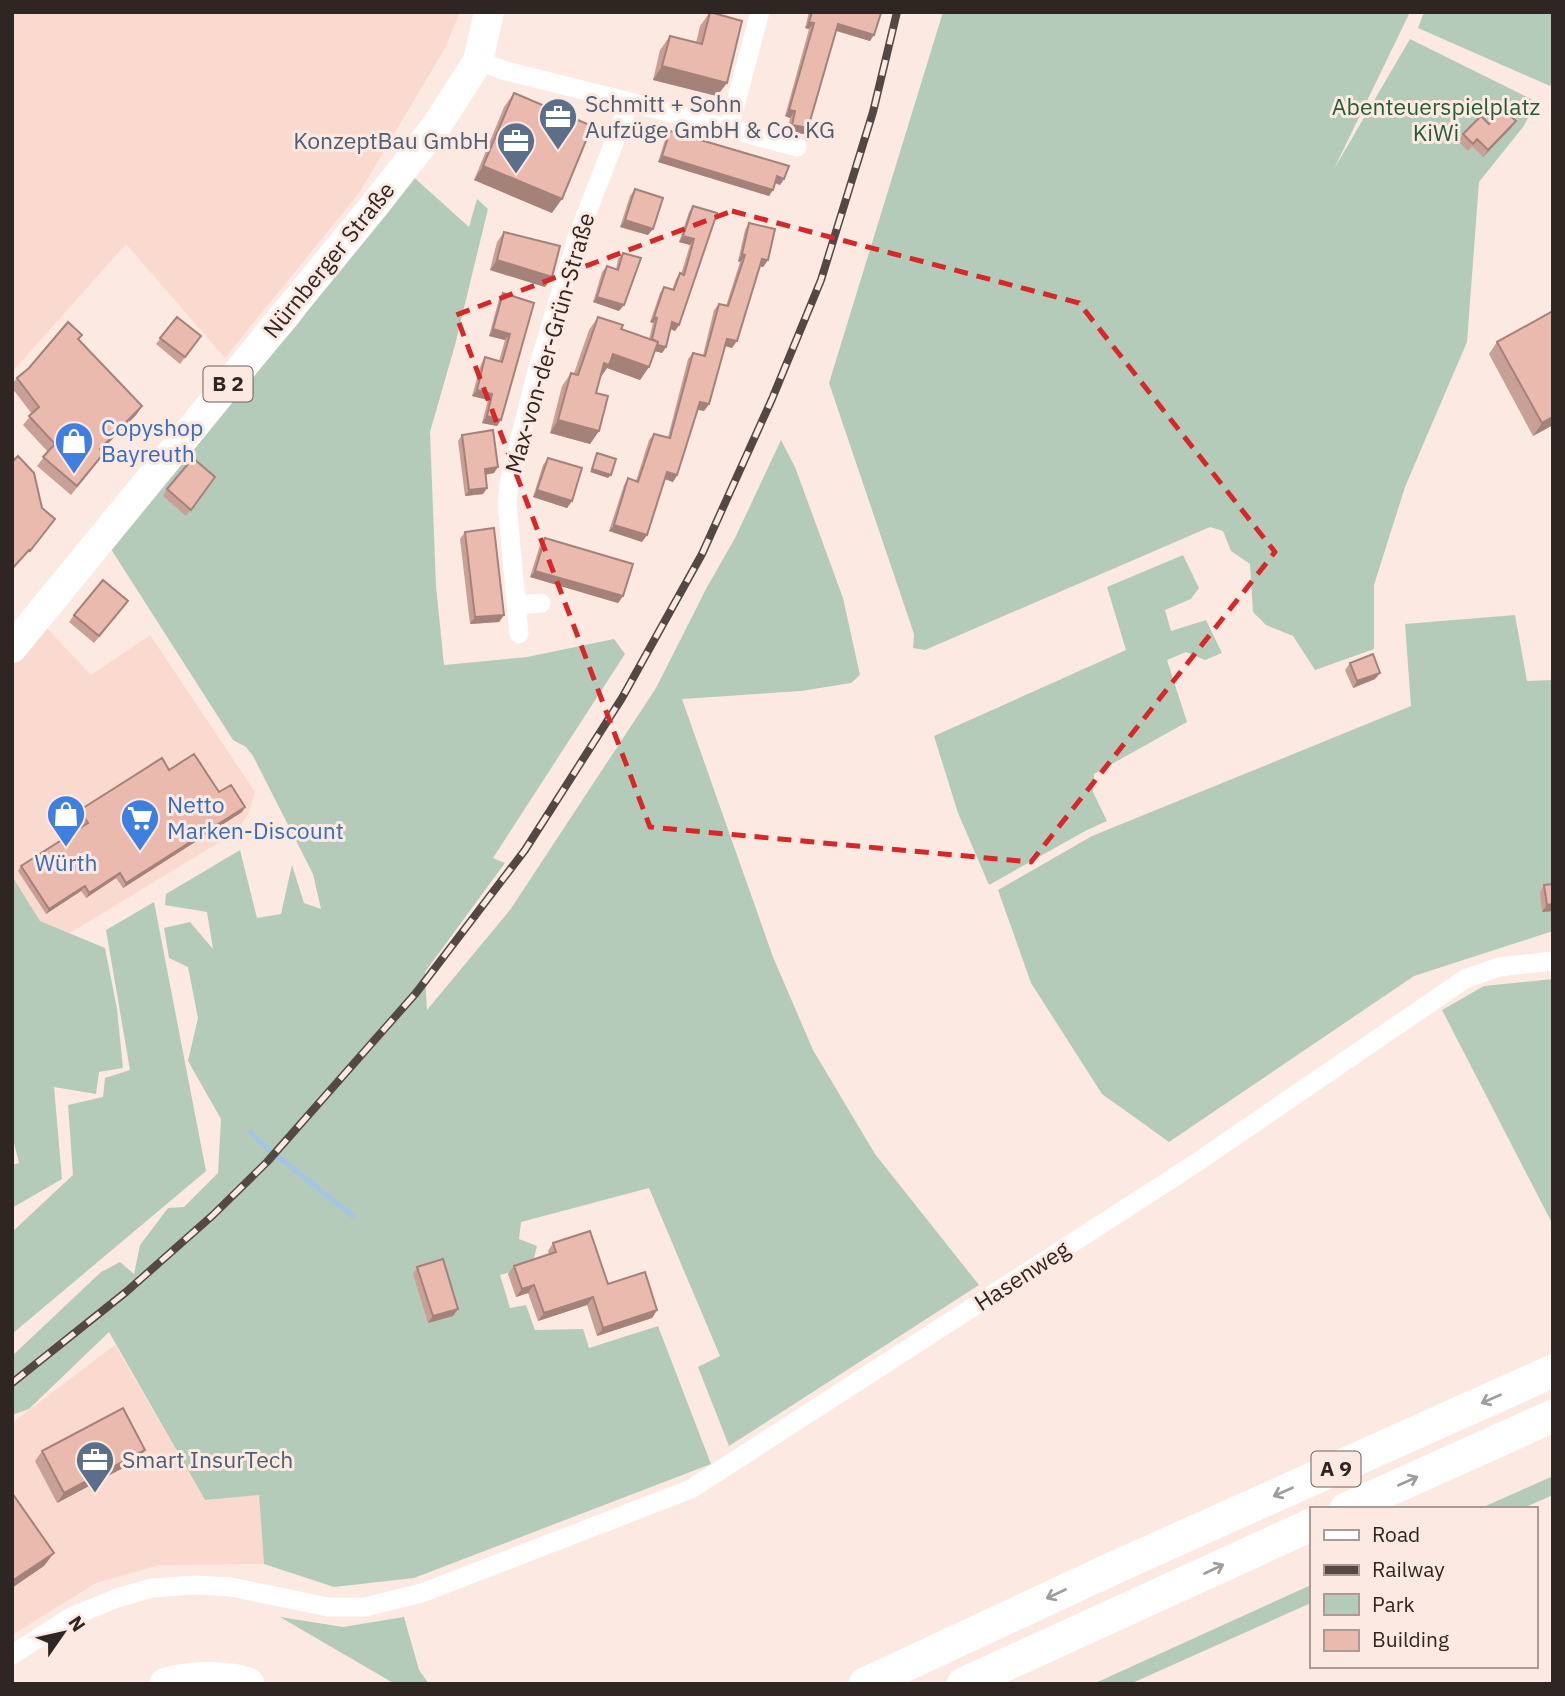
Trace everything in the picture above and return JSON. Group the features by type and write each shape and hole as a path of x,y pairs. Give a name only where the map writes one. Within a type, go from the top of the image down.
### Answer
{"highway":[{"name":"A 9","path":"865,1684 1118,1566 1553,1371"},
{"name":"A 9","path":"1350,1507 1553,1416"},
{"path":"963,1684 1310,1525"},
{"path":"166,1684 194,1679 220,1679 248,1684"}],"main road":[{"name":"Nürnberger Straße","path":"12,648 435,128 478,61 489,12"}],"street":[{"path":"729,128 760,12"},
{"path":"478,61 533,79 797,147"},
{"name":"Max-von-der-Grün-Straße","path":"519,634 507,503 510,478 537,371 578,235 630,102"},
{"path":"517,604 541,603"},
{"name":"Hasenweg","path":"12,1655 71,1618 117,1598 152,1588 231,1587 328,1607 365,1607 422,1593 691,1489 1193,1165 1465,979 1499,968 1553,961"}],"highlighted area":[{"path":"732,211 1079,303 1275,552 1031,862 650,827 456,315"}],"shaded area":[{"path":"12,12 460,12 445,48 359,193 225,358 126,244 12,372"},
{"path":"41,622 91,675 150,635 255,792 248,815 236,832 70,933 40,921 12,876 12,658"},
{"path":"115,1345 205,1500 259,1494 264,1564 159,1565 96,1583 12,1635 12,1423"}],"green space":[{"name":"Abenteuerspielplatz KiWi","path":"943,12 1410,12 1334,169 1410,39 1537,102 1523,127 1479,182 1467,342 1405,487 1374,585 1374,649 1315,670 1293,636 1266,625 1253,612 1250,564 1231,551 1223,531 1210,527 925,650 913,648 914,634 829,383"},
{"path":"1424,12 1553,12 1553,80 1550,86 1418,28"},
{"path":"409,173 469,227 477,199 488,209 455,345 430,432 436,586 444,665 527,657 614,639 625,654 493,858 505,863 425,972 427,1010 510,910 656,688 735,538 781,440 795,467 843,598 860,675 851,683 801,691 682,699 773,957 813,1050 875,1154 979,1285 729,1446 698,1367 720,1356 649,1188 521,1222 519,1239 537,1246 532,1266 500,1275 510,1308 526,1305 535,1330 583,1329 589,1348 658,1326 711,1464 414,1578 334,1587 264,1564 259,1495 205,1500 109,1332 29,1409 12,1415 12,1356 101,1272 120,1262 134,1274 140,1245 168,1208 184,1207 218,1173 221,1119 188,1061 198,1018 188,967 169,958 164,928 190,922 213,949 207,912 165,905 166,894 240,850 257,918 281,914 292,865 304,903 321,909 313,874 253,756 246,747 233,740 109,546 297,325"},
{"path":"1183,555 1199,588 1191,599 1165,610 1171,631 1206,620 1222,653 1205,660 1186,652 1167,660 1187,722 1094,774 1093,792 1107,821 989,885 958,813 934,736 1126,650 1107,587"},
{"path":"1515,615 1527,681 1553,680 1553,931 1414,976 1169,1142 1102,1094 1031,983 998,890 1092,836 1411,706 1405,624"},
{"path":"12,876 40,921 105,948 117,1009 123,1068 99,1072 96,1094 54,1087 62,1179 12,1208 12,1165 19,1163 12,1135"},
{"path":"154,902 206,1171 12,1334 12,1232 73,1175 68,1105 103,1097 105,1078 130,1070 106,930"},
{"path":"1553,979 1553,1225 1442,1010 1484,986"},
{"path":"1553,1476 1553,1495 1526,1507 1483,1507"},
{"path":"1310,1585 1310,1603 1130,1684 1093,1684"},
{"path":"280,1617 343,1627 404,1617 419,1670 429,1684 395,1684"}],"building":[{"path":"710,12 742,21 727,83 662,66 670,36 702,44"},
{"path":"812,12 881,13 874,35 838,24 808,128 792,125 795,111 789,110 814,23 809,22"},
{"path":"514,93 592,126 562,199 483,166"},
{"path":"1503,109 1516,121 1488,150 1477,139 1473,144 1463,134 1481,116 1489,124"},
{"path":"670,131 789,166 784,179 777,176 773,190 662,156"},
{"path":"635,189 663,198 653,229 625,220"},
{"path":"693,206 717,213 679,325 672,322 666,347 657,345 658,342 652,339 657,318 654,317 664,287 674,290 680,273 684,275 694,239 683,236"},
{"path":"749,223 775,229 768,260 762,259 737,341 727,339 709,404 700,402 677,475 667,472 647,535 614,525 628,478 638,482 654,434 670,438 693,353 705,356 719,304 728,306 745,255 742,254"},
{"path":"504,232 560,246 552,277 497,260"},
{"path":"623,253 641,258 624,305 597,297 607,266 618,270"},
{"path":"503,293 534,303 501,420 487,416 492,394 477,390 485,357 502,362 510,334 493,329"},
{"path":"1553,311 1553,417 1542,423 1497,342"},
{"path":"177,317 201,336 185,357 160,338"},
{"path":"598,317 623,325 621,329 658,342 649,367 613,354 609,365 604,363 596,393 608,396 599,431 558,420 571,373 578,375"},
{"path":"68,322 82,335 78,339 142,406 100,449 104,453 77,486 43,457 55,444 29,416 39,407 17,378 29,368"},
{"path":"493,430 498,467 485,469 487,488 469,490 462,435"},
{"path":"597,453 616,459 611,475 592,469"},
{"path":"18,456 34,473 42,508 55,519 12,569 12,462"},
{"path":"193,458 215,477 191,510 167,489"},
{"path":"548,458 582,468 572,501 537,490"},
{"path":"494,528 504,615 475,617 465,532"},
{"path":"545,538 633,564 623,596 535,571"},
{"path":"103,580 128,601 99,636 74,615"},
{"path":"1373,654 1380,673 1357,681 1350,663"},
{"name":"Netto Marken-Discount","path":"194,754 219,792 231,785 245,807 126,883 120,873 89,893 85,886 49,909 21,866 88,823 80,810 162,758 169,770"},
{"path":"1553,884 1553,904 1547,905 1544,885"},
{"path":"590,1231 608,1284 645,1272 657,1310 603,1328 593,1297 544,1313 534,1285 522,1289 514,1266 556,1252 553,1243"},
{"path":"443,1259 458,1309 433,1316 417,1267"},
{"path":"123,1408 145,1450 64,1493 42,1451"},
{"path":"12,1493 54,1553 12,1581"}],"waterway":[{"path":"250,1132 353,1216"}],"railway":[{"path":"12,1383 126,1292 213,1215 267,1162 416,993 525,850 622,698 702,554 772,399 821,280 873,112 897,12"}],"place":[{"name":"Schmitt + Sohn Aufzüge GmbH & Co. KG","path":"558,151"},
{"name":"KonzeptBau GmbH","path":"516,175"},
{"name":"Copyshop Bayreuth","path":"74,475"},
{"name":"Würth","path":"66,848"},
{"name":"Netto Marken-Discount","path":"140,852"},
{"name":"Smart InsurTech","path":"95,1494"}]}
